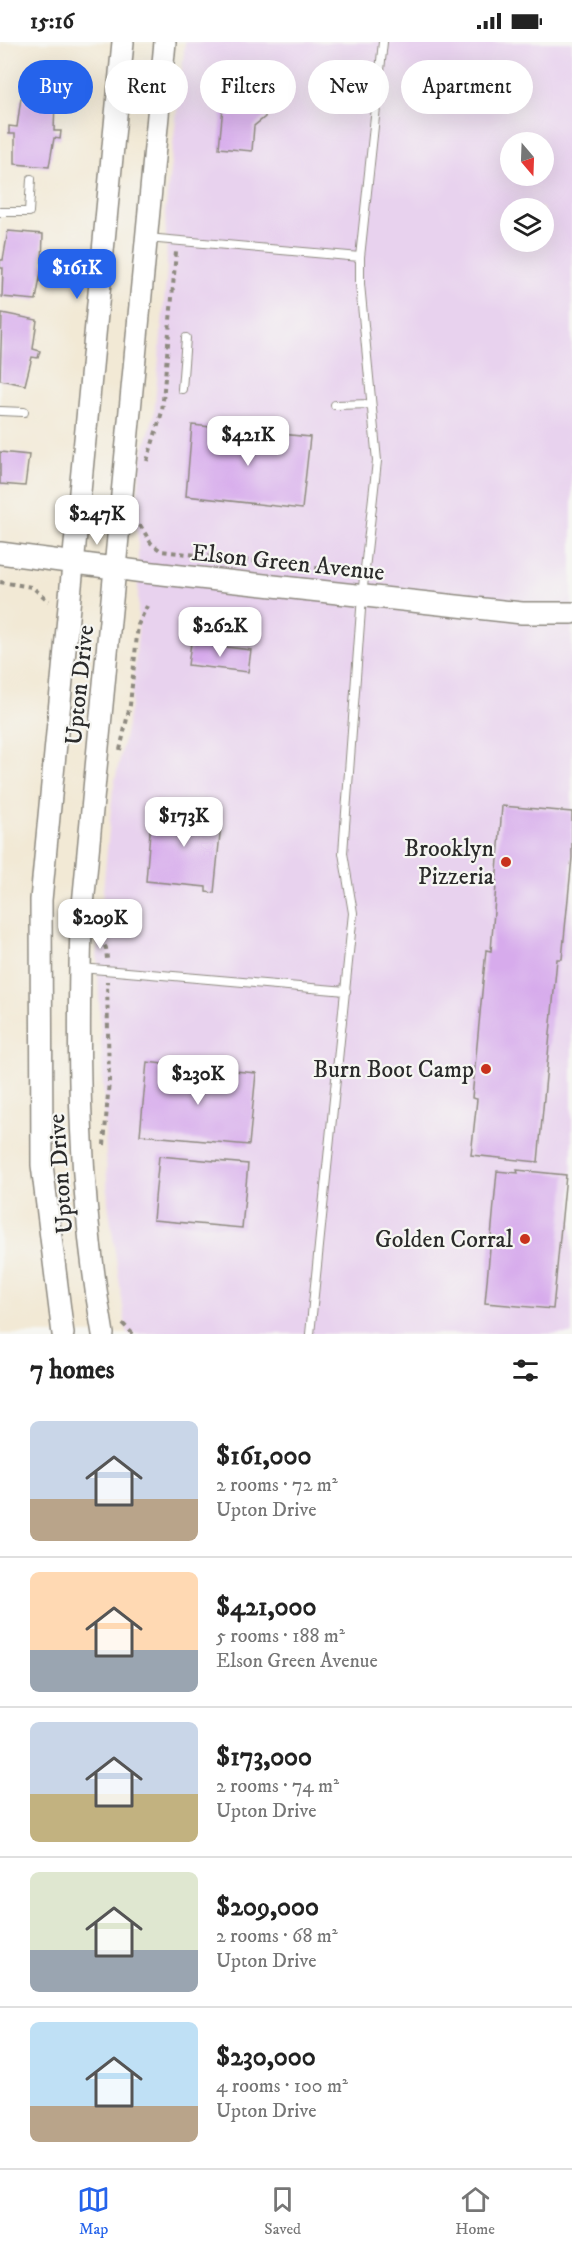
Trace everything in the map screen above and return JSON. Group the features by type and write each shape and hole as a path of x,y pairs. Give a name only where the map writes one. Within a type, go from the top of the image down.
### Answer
{"main road":[{"name":"Upton Drive","path":"63,1334 42,1165 41,900 123,42"},
{"name":"Upton Drive","path":"103,1334 89,1226 81,1127 82,914 165,42"},
{"name":"Elson Green Avenue","path":"0,553 522,613 572,613"}],"lane":[{"path":"310,1334 353,913 343,854 362,596 376,470 360,284 360,257 383,42"},
{"path":"0,212 29,212 31,179"},
{"path":"146,238 360,257"},
{"path":"182,389 186,338"},
{"path":"335,405 372,404"},
{"path":"0,411 24,412"},
{"path":"80,968 345,991"}],"path":[{"path":"145,467 162,412 177,241"},
{"path":"141,522 146,537 161,551 365,573"},
{"path":"0,582 32,587 49,601"}],"shaded area":[{"path":"185,42 572,42 572,1334 127,1334 108,1203 97,951 113,790 131,706 138,632 138,537 135,524 141,460 154,415 167,268 165,213 177,114 188,114 188,60 183,60"}],"building":[{"path":"19,114 55,114 54,131 61,131 60,139 54,138 49,167 15,164 15,134 9,134 9,126 17,127"},
{"path":"222,114 265,114 265,117 254,126 252,151 219,148"},
{"path":"8,231 43,234 42,264 48,264 47,272 41,272 36,300 2,297 3,268 0,268 0,260 3,260"},
{"path":"2,313 37,320 33,349 40,351 38,358 32,357 25,385 0,380"},
{"path":"192,425 310,437 302,509 186,496"},
{"path":"0,452 29,455 25,486 0,484"},
{"path":"191,643 251,650 248,672 188,665"},
{"path":"502,806 572,812 572,858 562,959 557,959 538,1162 471,1155 477,1099 472,1098 486,950 491,951"},
{"path":"152,807 222,814 214,893 206,892 206,887 146,881"},
{"path":"147,1062 179,1066 178,1083 211,1086 213,1069 256,1073 249,1145 140,1135"},
{"path":"159,1156 248,1164 242,1228 153,1220"},
{"name":"Golden Corral","path":"517,1170 566,1175 553,1309 485,1303 497,1171 518,1173"}],"place":[{"name":"Brooklyn Pizzeria","path":"506,862"},
{"name":"Burn Boot Camp","path":"486,1069"},
{"name":"Golden Corral","path":"525,1239"}]}
